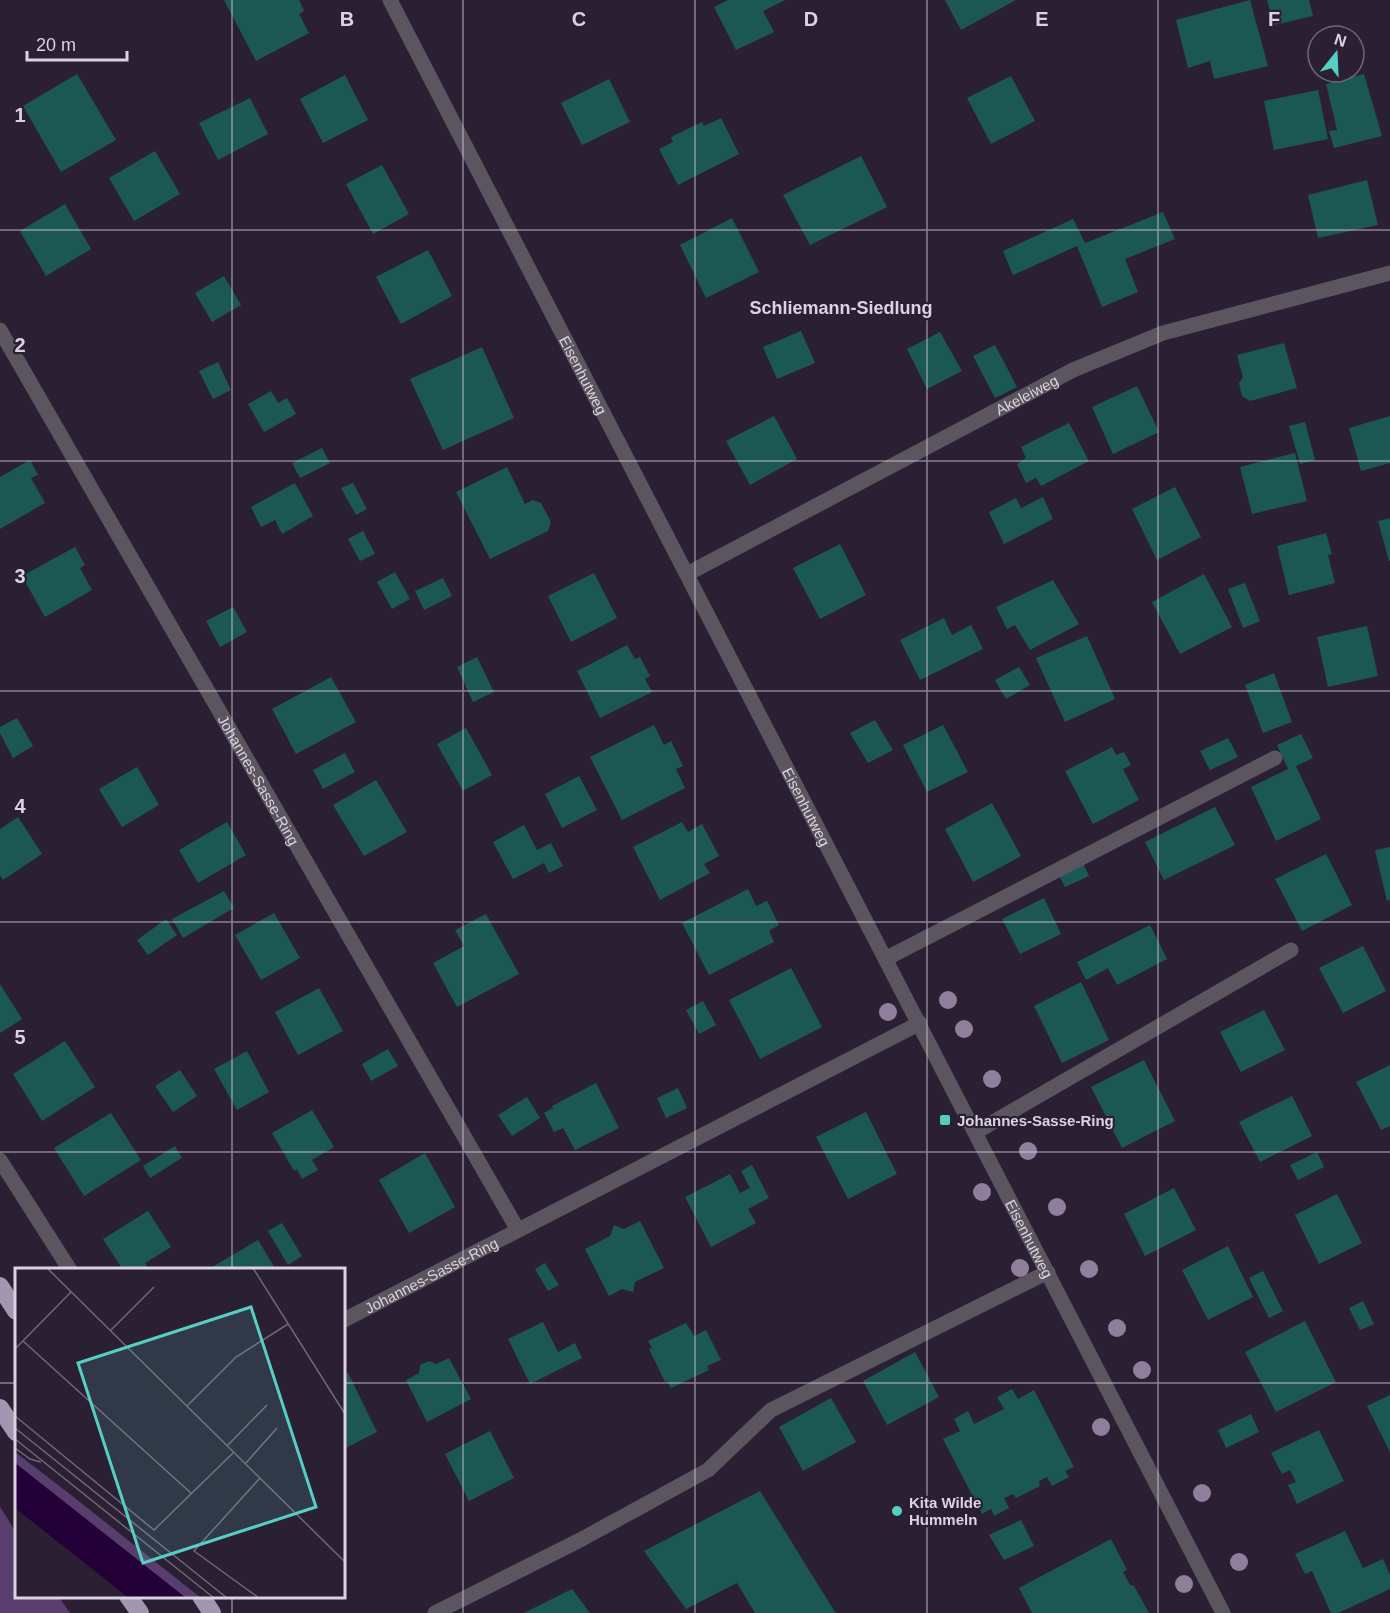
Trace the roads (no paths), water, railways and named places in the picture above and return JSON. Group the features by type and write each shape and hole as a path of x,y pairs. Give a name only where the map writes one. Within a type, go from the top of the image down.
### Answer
{"highway":[{"path":"0,1286 15,1309"},
{"path":"0,1408 15,1430"},
{"path":"129,1598 140,1613"},
{"path":"202,1598 212,1613"}],"street":[{"name":"Eisenhutweg","path":"390,0 1224,1613"},
{"name":"Akeleiweg","path":"687,574 1073,370 1163,333 1390,273"},
{"name":"Johannes-Sasse-Ring","path":"0,330 518,1230"},
{"path":"887,958 1275,758"},
{"path":"976,1132 1291,950"},
{"name":"Johannes-Sasse-Ring","path":"345,1319 920,1023"},
{"path":"0,1160 69,1268"},
{"path":"435,1613 582,1539 708,1470 771,1410 1048,1272"}],"place":[{"name":"Johannes-Sasse-Ring","path":"945,1120"},
{"name":"Kita Wilde Hummeln","path":"897,1511"}],"district":[{"name":"Schliemann-Siedlung","path":"841,308"}]}
